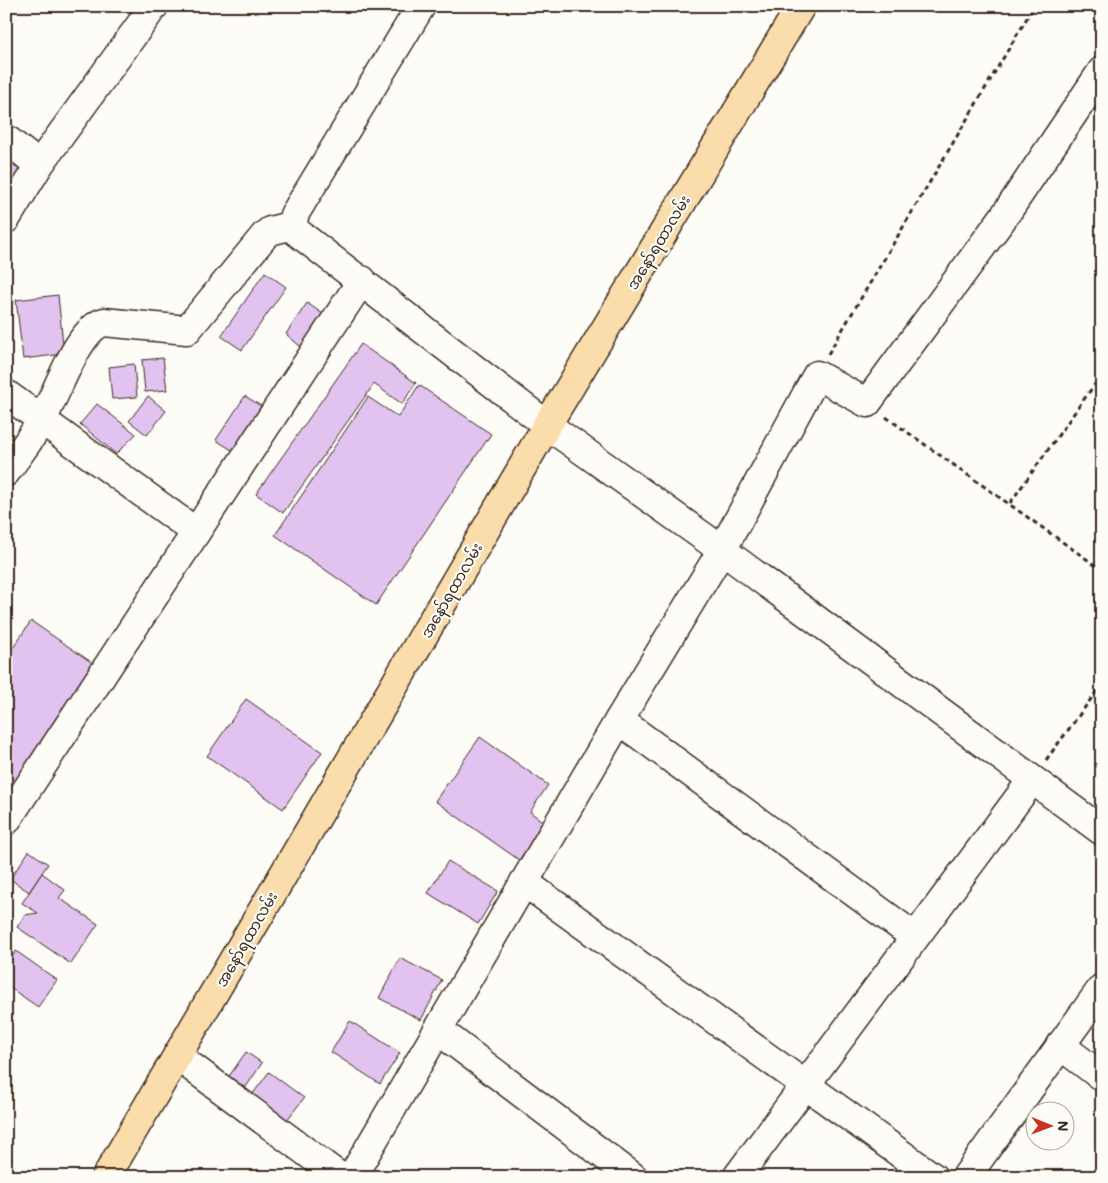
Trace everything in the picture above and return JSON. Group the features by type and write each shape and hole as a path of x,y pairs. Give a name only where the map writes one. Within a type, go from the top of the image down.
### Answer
{"main road":[{"name":"အနော်ရထာလမ်း","path":"106,1177 547,426 801,6"}],"street":[{"path":"6,220 39,165 154,6"},
{"path":"421,6 294,216 293,225 297,232 362,280 547,426 722,550 1102,831"},
{"path":"352,1177 619,720 722,550 817,375 867,403 1005,215 1102,71"},
{"path":"6,139 39,165"},
{"path":"6,472 41,421 83,338 97,324 104,322 187,330 193,326 270,231 293,225"},
{"path":"6,821 362,280"},
{"path":"6,394 196,532"},
{"path":"619,720 915,937"},
{"path":"737,1177 1032,780"},
{"path":"524,882 933,1177"},
{"path":"966,1177 1102,988"},
{"path":"438,1030 633,1177"},
{"path":"1060,1045 1102,1077"},
{"path":"178,1056 340,1177"}],"path":[{"path":"817,375 842,328 1034,6"},
{"path":"1010,503 1102,374"},
{"path":"867,403 1102,570"},
{"path":"1032,780 1102,684"}],"building":[{"path":"6,159 26,175 6,194"},
{"path":"265,272 286,287 242,350 221,336"},
{"path":"58,295 64,354 23,359 16,300"},
{"path":"307,303 323,314 301,347 286,334"},
{"path":"361,344 416,383 402,404 374,384 283,513 256,494"},
{"path":"163,358 167,390 145,392 142,360"},
{"path":"134,364 137,397 112,399 109,367"},
{"path":"419,385 491,434 376,605 275,535 368,397 398,417"},
{"path":"148,396 166,411 147,435 129,421"},
{"path":"245,396 264,408 235,452 216,440"},
{"path":"97,404 136,434 116,454 80,424"},
{"path":"31,621 97,666 6,802 6,658"},
{"path":"246,699 322,752 283,809 207,756"},
{"path":"480,737 548,785 530,812 545,823 519,860 435,801"},
{"path":"29,851 48,864 29,892 10,879"},
{"path":"448,861 498,891 478,924 428,893"},
{"path":"42,873 65,890 59,898 98,924 71,964 17,927 25,915 38,913 22,903"},
{"path":"16,951 57,980 38,1007 6,985 6,965"},
{"path":"400,958 442,980 421,1020 379,998"},
{"path":"350,1021 400,1053 380,1084 331,1052"},
{"path":"246,1052 262,1063 242,1093 225,1082"},
{"path":"269,1072 304,1098 283,1125 249,1099"}]}
